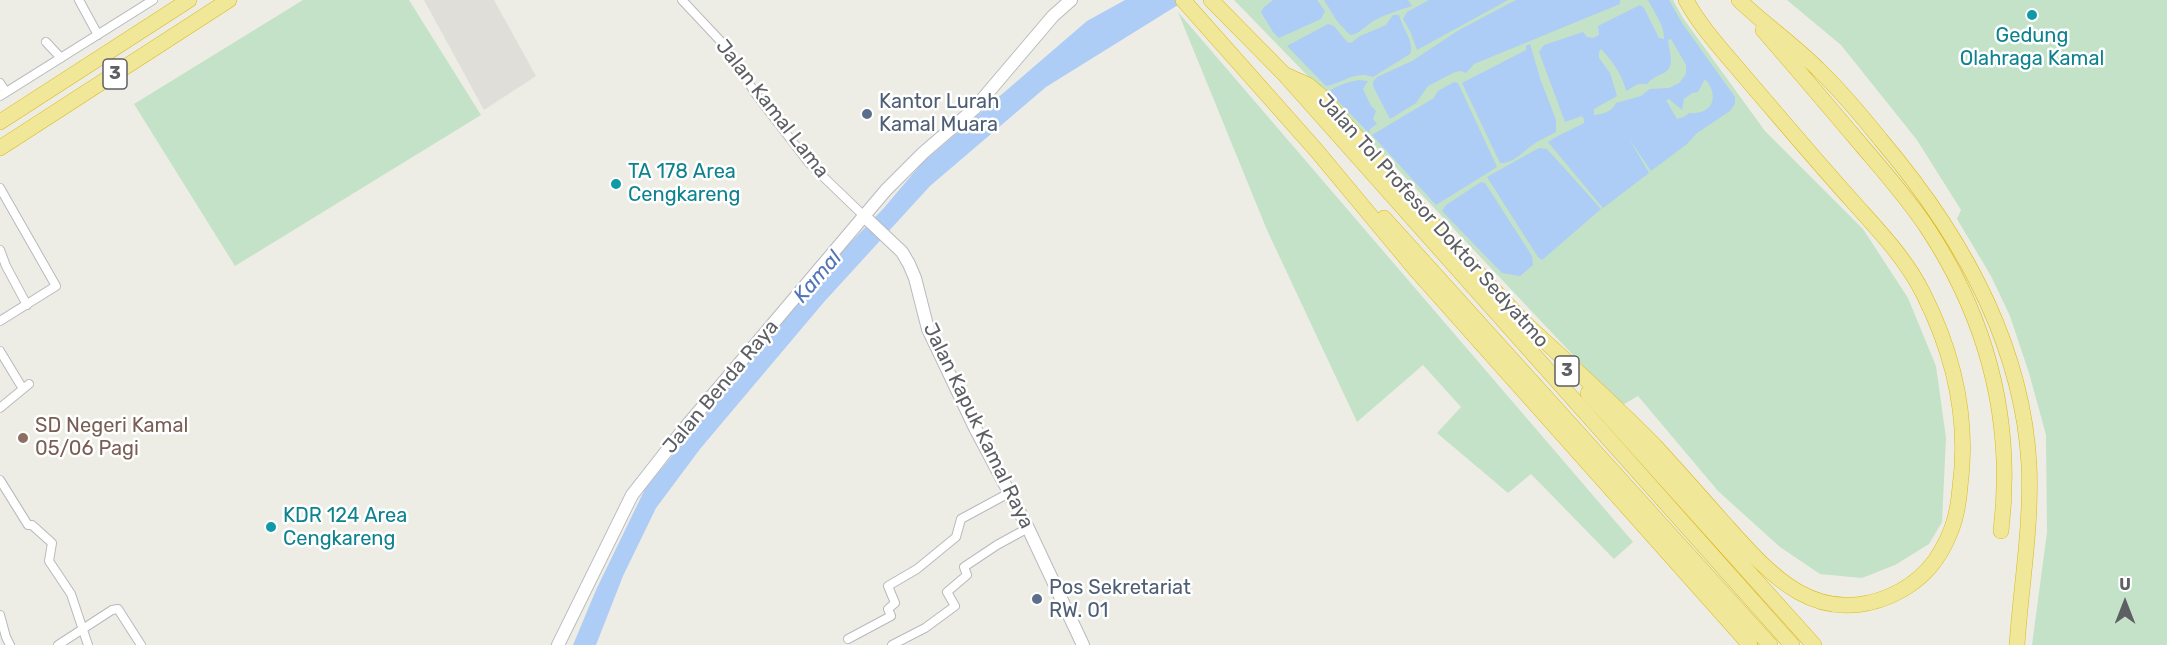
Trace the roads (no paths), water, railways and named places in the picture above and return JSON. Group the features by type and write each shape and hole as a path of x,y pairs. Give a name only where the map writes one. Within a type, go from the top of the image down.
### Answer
{"highway":[{"name":"3","path":"0,122 189,0"},
{"name":"3","path":"0,148 229,0"},
{"name":"Jalan Tol Profesor Doktor Sedyatmo","path":"1183,0 1316,150 1415,269 1750,645"},
{"name":"Jalan Tol Profesor Doktor Sedyatmo","path":"1211,0 1285,75 1792,645"},
{"path":"1524,322 1634,425 1764,568 1793,590 1821,603 1849,606 1872,604 1902,591 1930,569 1946,543 1957,515 1963,466 1963,422 1954,370 1940,329 1922,291 1897,252 1762,97 1718,44 1686,0"},
{"path":"1738,0 1896,186 1927,227 1952,270 1986,350 2000,404 2006,481 2001,531"},
{"path":"1738,0 1819,69 1898,160 1948,229 1982,291 1998,326 2017,385 2024,418 2029,462 2029,514 2017,645"},
{"name":"Jalan Tol Profesor Doktor Sedyatmo","path":"1285,75 1308,85 1321,96 1420,210 1815,645"},
{"name":"Jalan Tol Profesor Doktor Sedyatmo","path":"1316,150 1407,243 1770,645"}],"main road":[{"name":"Jalan Benda Raya","path":"558,645 632,495 683,430 867,219 886,190 923,153 974,109 1053,16 1071,0"},
{"name":"Jalan Kapuk Kamal Raya","path":"867,219 902,252 909,264 915,278 928,329 975,429 1028,528 1083,645"}],"street":[{"path":"79,0 98,35"},
{"path":"0,83 3,94 153,0"},
{"name":"Jalan Kamal Lama","path":"682,0 728,49 755,93 809,163 867,219"},
{"path":"46,42 61,58"},
{"path":"0,188 55,284 53,289 0,320"},
{"path":"0,250 27,305"},
{"path":"0,351 26,386 0,408"},
{"path":"0,480 28,525 32,525 52,543 49,561 71,594 88,645"},
{"path":"848,639 891,616 888,609 895,603 888,586 917,569 956,537 961,519 1009,493"},
{"path":"892,645 925,628 955,606 947,592 967,575 964,567 1028,528"},
{"path":"58,645 112,610 118,609 141,645"},
{"path":"0,615 10,645"}],"water":[{"path":"1125,0 1186,0 1046,87 930,186 824,302 700,449 656,508 623,576 596,645 573,645 596,590 645,489 824,270 883,209 922,163 1087,21"},
{"path":"1273,0 1317,0 1325,11 1321,19 1279,38 1261,12"},
{"path":"1324,0 1408,0 1412,6 1380,18 1350,35 1337,21"},
{"path":"1429,0 1508,0 1417,50 1403,19 1407,12"},
{"path":"1516,0 1620,0 1620,4 1474,64 1466,73 1455,72 1428,86 1416,103 1390,119 1373,86 1377,77 1412,61 1459,30"},
{"path":"1648,0 1669,0 1682,23 1735,97 1735,104 1730,111 1697,133 1687,144 1651,171 1628,137 1649,173 1603,208 1548,142 1584,123 1584,119 1582,116 1565,122 1539,52 1544,45 1583,32 1587,37 1593,38 1599,35 1598,26 1640,5 1644,8 1659,38 1664,39 1661,24","holes":["1671,39 1686,65 1686,74 1679,83 1669,88 1650,89 1641,96 1616,103 1607,112 1594,115 1594,109 1617,96 1610,73 1599,58 1601,49 1616,68 1626,91 1638,84 1647,84 1668,70 1671,63 1668,40","1705,79 1710,85 1713,98 1709,108 1677,119 1666,100 1669,99 1682,110 1684,99 1698,92"]},
{"path":"1393,15 1399,15 1410,40 1410,54 1373,77 1360,75 1326,86 1287,46 1328,24 1334,26 1347,42 1351,43 1360,36 1386,25"},
{"path":"1530,44 1556,120 1556,132 1537,142 1514,159 1500,163 1462,83 1526,50 1526,46"},
{"path":"1359,80 1368,81 1363,89 1376,111 1373,119 1377,124 1370,129 1369,133 1329,92 1339,86"},
{"path":"1454,82 1458,83 1497,167 1436,205 1372,135 1434,98 1438,91"},
{"path":"1539,148 1547,149 1601,209 1542,260 1487,177"},
{"path":"1481,182 1485,183 1532,256 1533,265 1520,276 1502,273 1442,211 1446,205"}],"place":[{"name":"Gedung Olahraga Kamal","path":"2032,15"},
{"name":"Kantor Lurah Kamal Muara","path":"867,114"},
{"name":"TA 178 Area Cengkareng","path":"616,184"},
{"name":"SD Negeri Kamal 05/06 Pagi","path":"23,438"},
{"name":"KDR 124 Area Cengkareng","path":"271,527"},
{"name":"Pos Sekretariat RW. 01","path":"1037,599"}],"water label":[{"name":"Kamal","path":"818,277"}]}
